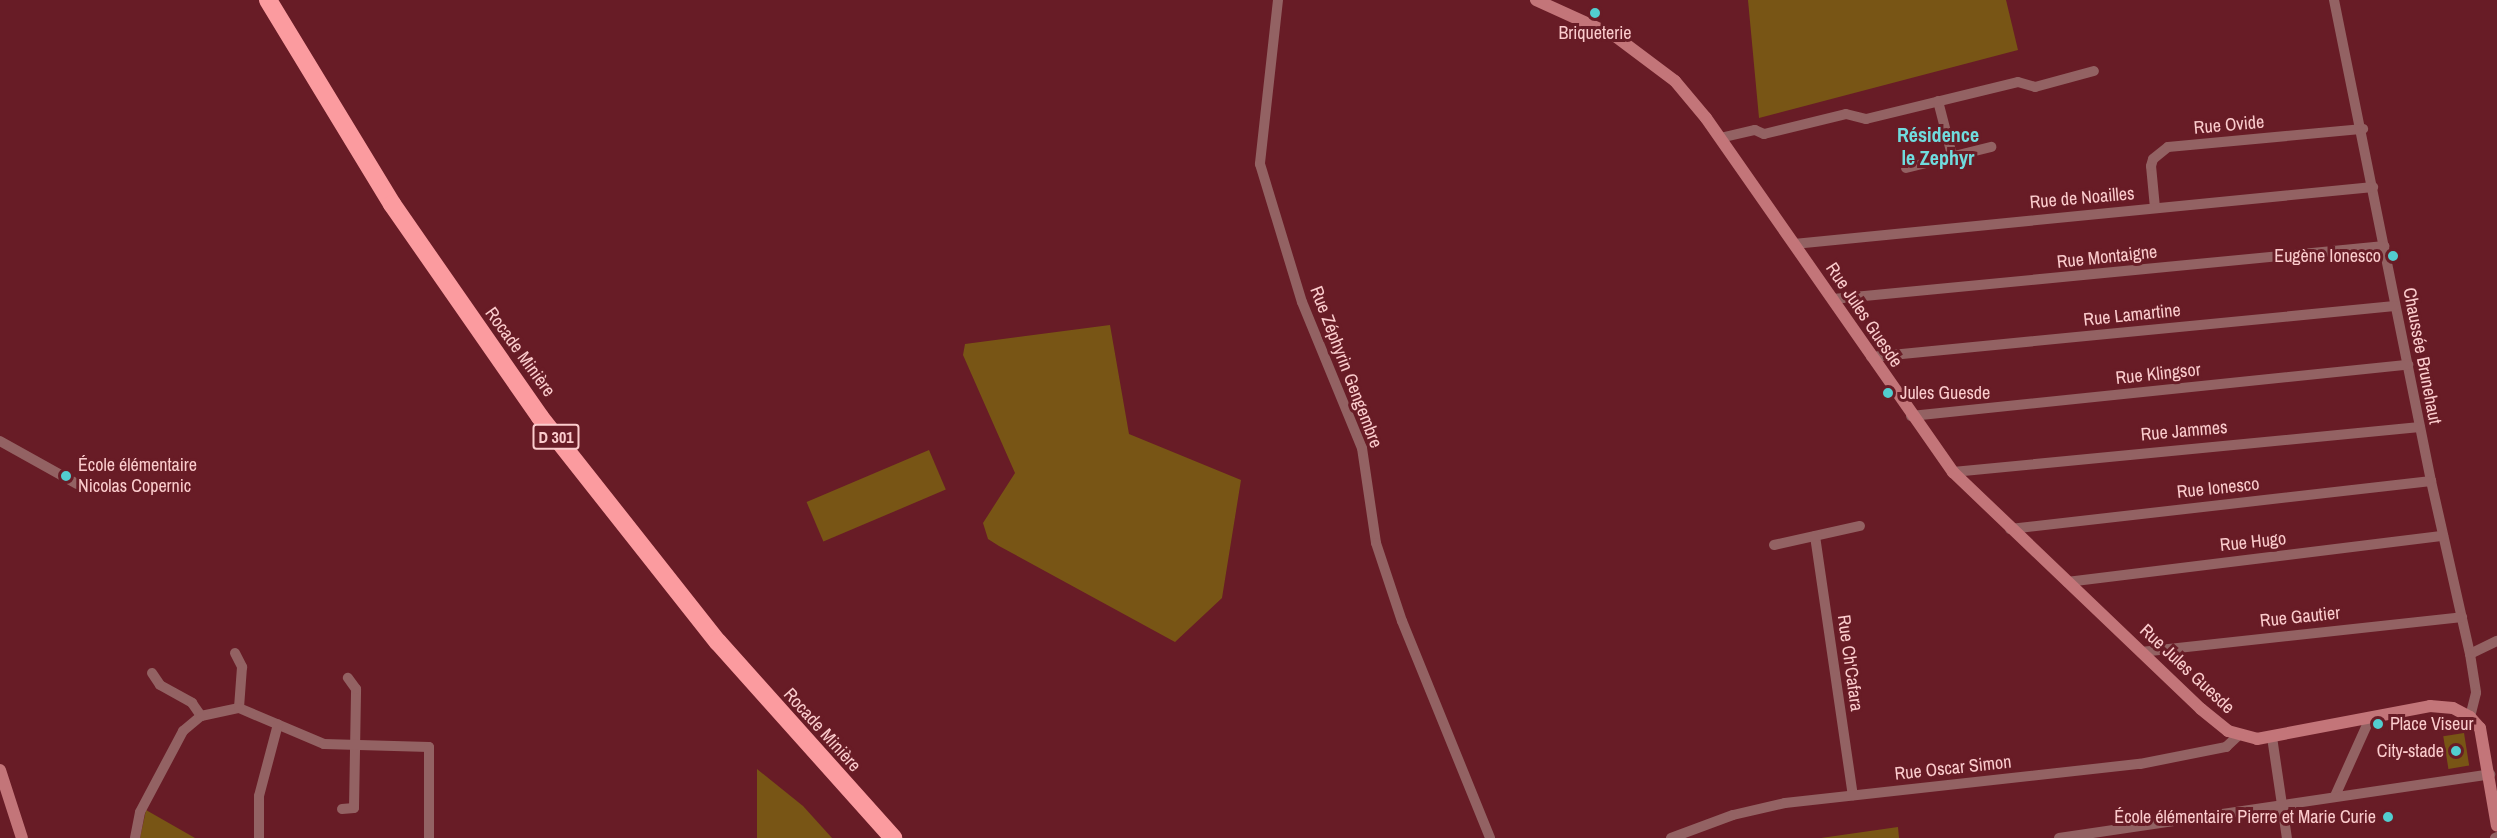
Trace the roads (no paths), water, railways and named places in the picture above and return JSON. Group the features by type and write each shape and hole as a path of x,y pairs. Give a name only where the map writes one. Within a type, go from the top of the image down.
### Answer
{"highway":[{"name":"Rocade Minière","path":"258,0 378,198 537,427 721,660 882,838"},
{"name":"Rocade Minière","path":"268,0 392,204 540,417 718,642 893,838"}],"main road":[{"name":"Rue Jules Guesde","path":"1536,0 1599,27 1637,49 1675,81 1720,138 1833,299 1911,416 1953,472 2010,529 2201,709 2238,736"},
{"path":"2238,736 2272,737 2430,706 2452,708 2470,717 2483,736 2497,826"},
{"path":"0,770 22,838"}],"street":[{"name":"Rue Zéphyrin Gengembre","path":"1278,0 1260,164 1302,302 1362,448 1376,543 1402,621 1490,838"},
{"name":"Chaussée Brunehaut","path":"2334,0 2362,129 2431,481 2462,617 2476,693 2470,717"},
{"path":"1720,138 1755,130 1764,134 1846,114 1866,119 2018,82 2036,87 2094,71"},
{"path":"1938,101 1952,155"},
{"name":"Rue Ovide","path":"2155,208 2151,166 2153,159 2168,147 2362,129"},
{"path":"1906,168 1991,147"},
{"name":"Rue de Noailles","path":"1794,244 2373,187"},
{"name":"Rue Montaigne","path":"1833,299 2384,246"},
{"name":"Rue Lamartine","path":"1871,357 2396,306"},
{"name":"Rue Klingsor","path":"1911,416 2408,366"},
{"name":"Rue Jammes","path":"1953,472 2420,427"},
{"path":"0,441 77,484"},
{"name":"Rue Ionesco","path":"2010,529 2431,481"},
{"path":"1774,544 1860,526"},
{"name":"Rue Ch'Cafara","path":"1815,536 1853,795"},
{"name":"Rue Hugo","path":"2067,582 2443,536"},
{"name":"Rue Gautier","path":"2141,652 2462,617"},
{"path":"2469,654 2497,641"},
{"path":"235,653 242,667 239,708"},
{"path":"152,673 160,685 192,704 201,716"},
{"path":"342,809 354,808 356,689 348,678"},
{"path":"135,838 140,812 183,731 201,716 239,708 324,744 356,747 429,747 429,838"},
{"path":"2335,796 2370,718"},
{"path":"259,838 259,796 278,724"},
{"name":"Rue Oscar Simon","path":"1671,838 1768,806 2140,764 2226,747 2238,736"},
{"path":"2272,737 2287,838"},
{"path":"2059,838 2282,803 2490,774"}],"place":[{"name":"Briqueterie","path":"1595,13"},
{"name":"Eugène Ionesco","path":"2393,256"},
{"name":"Jules Guesde","path":"1888,393"},
{"name":"École élémentaire Nicolas Copernic","path":"66,476"},
{"name":"Place Viseur","path":"2378,724"},
{"name":"City-stade","path":"2456,751"},
{"name":"École élémentaire Pierre et Marie Curie","path":"2388,817"}],"district":[{"name":"Résidence le Zephyr","path":"1938,146"}]}
